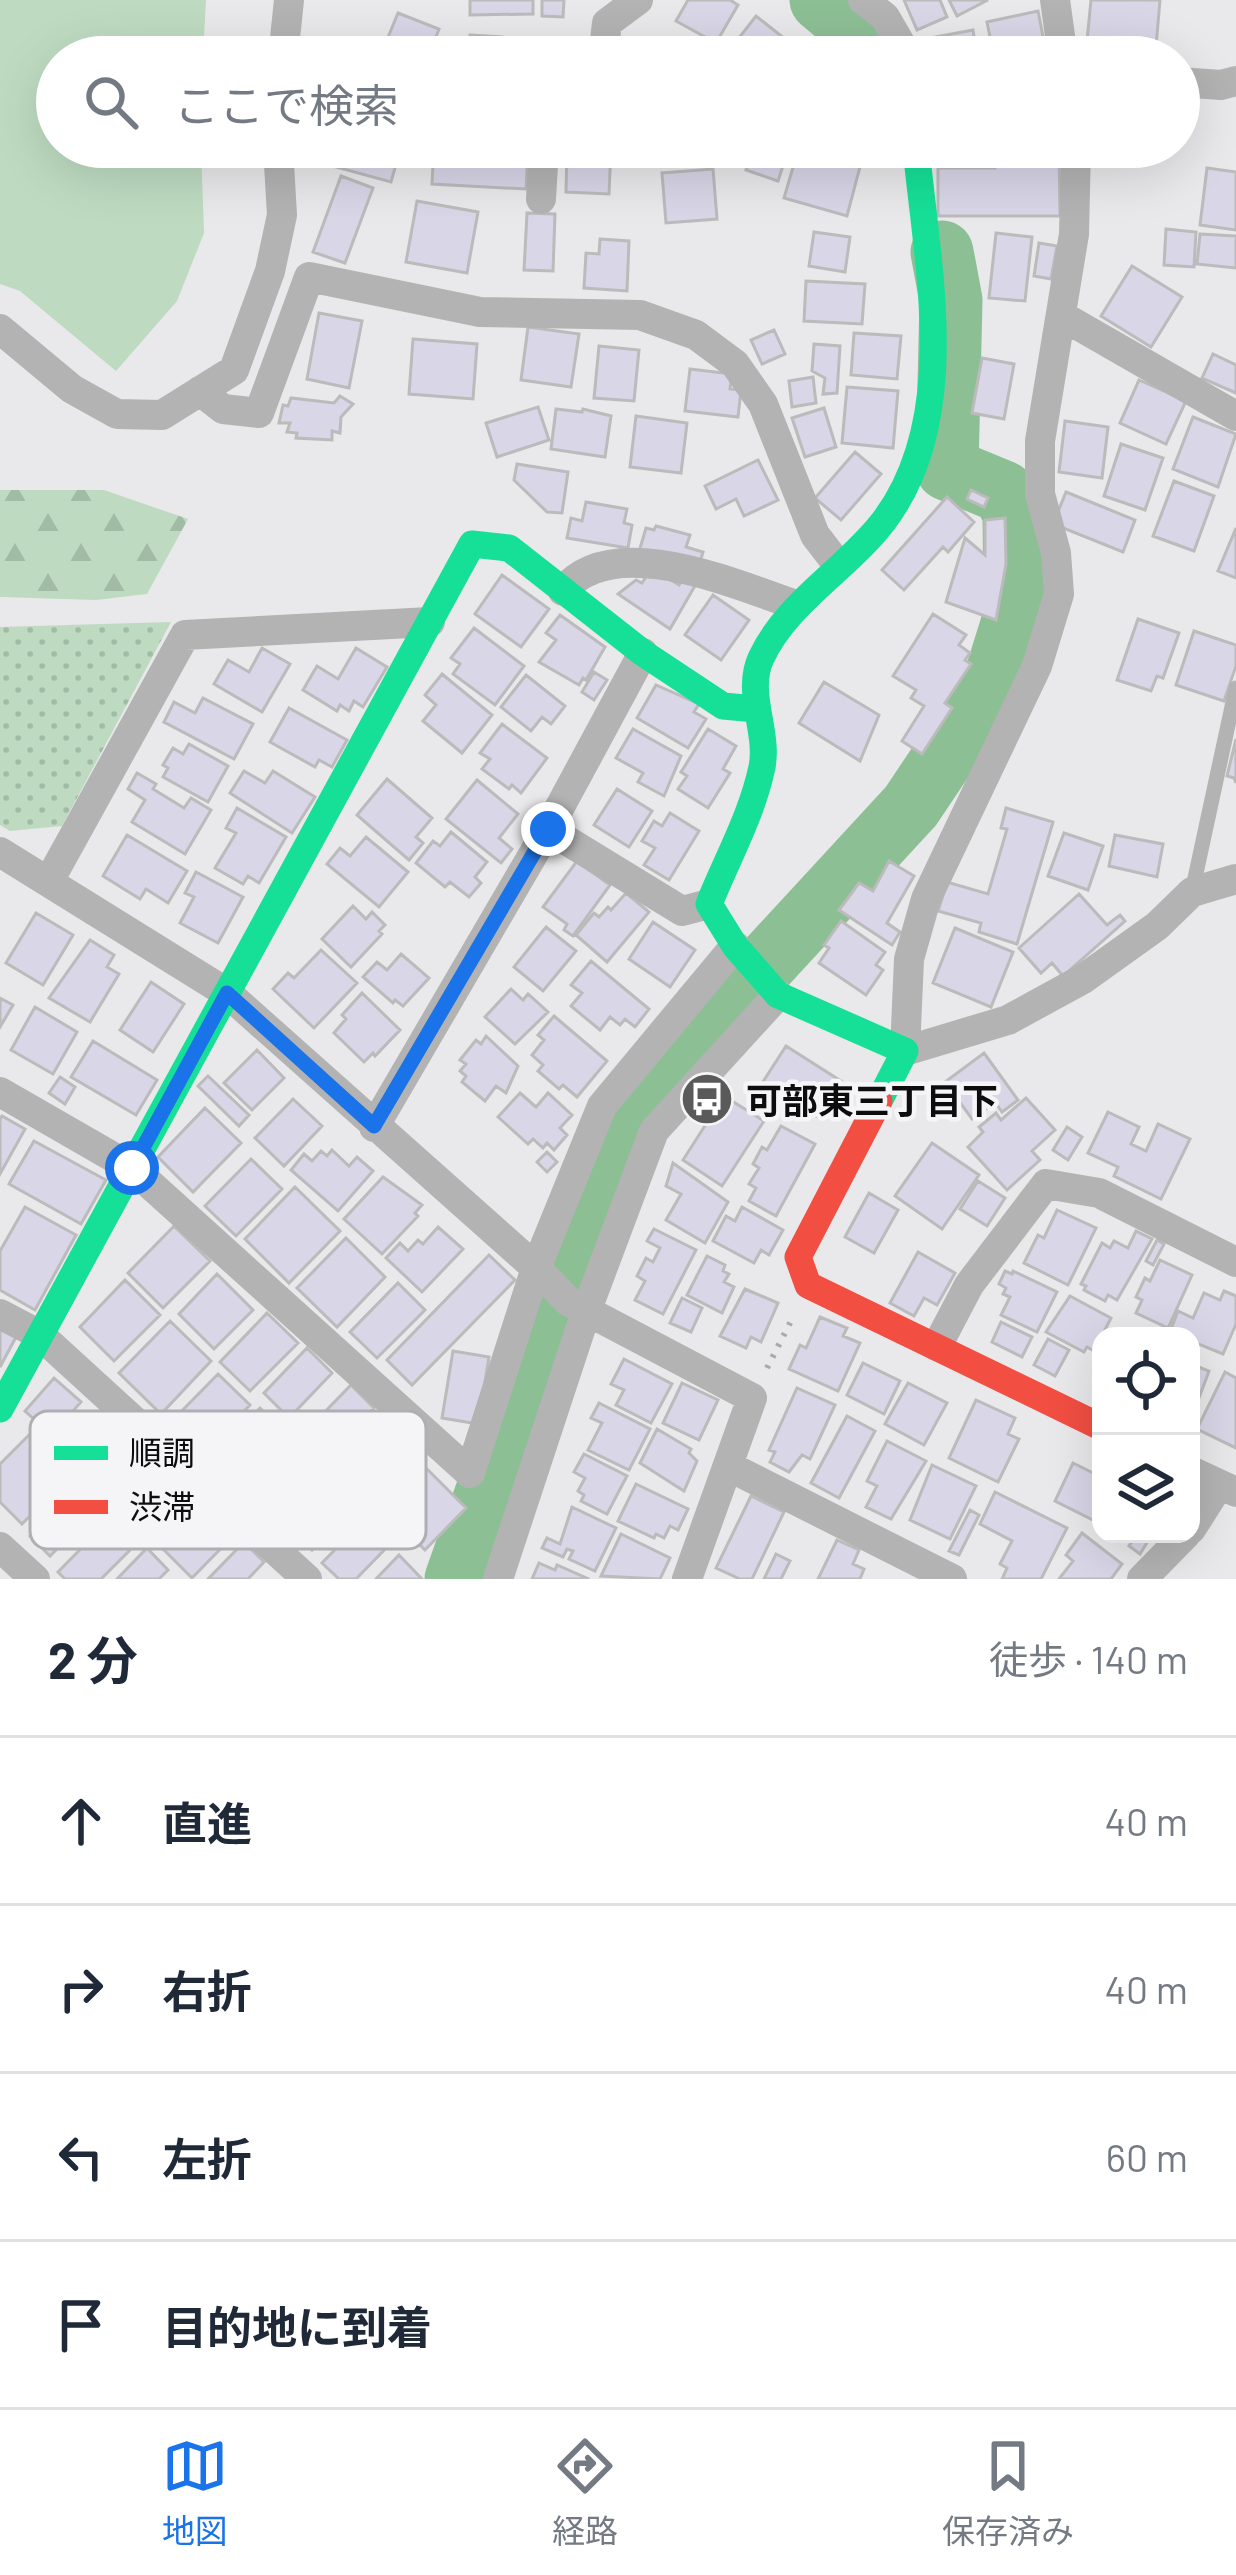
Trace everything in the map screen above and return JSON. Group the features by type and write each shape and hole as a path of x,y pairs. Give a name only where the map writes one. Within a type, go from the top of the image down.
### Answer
{"street":[{"path":"285,36 289,0"},
{"path":"606,36 608,23 638,0"},
{"path":"863,0 885,17 896,36"},
{"path":"1054,0 1060,36"},
{"path":"1200,84 1236,81"},
{"path":"0,329 72,389 117,414 162,415 234,370 270,272 282,214 279,168"},
{"path":"541,199 543,168"},
{"path":"709,904 763,763 756,709 758,662 796,605 883,523 908,487 924,437 932,348 918,168"},
{"path":"1076,168 1074,234 1040,441 1040,494 1056,553 1059,594 1036,666 926,899 909,959 905,1052 798,1257 808,1285 1092,1423"},
{"path":"200,391 223,409 259,413 309,277 481,312 640,315 696,335 735,364 763,404 815,535 838,565"},
{"path":"1063,316 1236,416"},
{"path":"0,1409 472,544 509,548 643,653 723,706 756,709"},
{"path":"563,590 574,577 630,561 680,566 796,605"},
{"path":"49,880 185,635 430,622"},
{"path":"374,1126 548,829 643,653"},
{"path":"548,829 682,911 709,904"},
{"path":"0,852 227,993 560,1292 752,1398 687,1579"},
{"path":"709,904 756,970 905,1052 1008,1019 1083,979 1156,926 1192,892 1236,879"},
{"path":"498,1579 602,1106 756,970"},
{"path":"426,1433 470,1473 560,1292 756,970"},
{"path":"0,1092 132,1168 401,1411"},
{"path":"938,1346 969,1285 1046,1184 1099,1193 1236,1262"},
{"path":"0,1314 40,1335 123,1411"},
{"path":"728,1466 952,1579"},
{"path":"1200,1475 1228,1489 1200,1518"},
{"path":"1159,1574 1180,1543"},
{"path":"0,1547 34,1579"},
{"path":"274,1549 307,1579"}],"lane":[{"path":"1192,892 1236,688"}],"path":[{"path":"752,1398 808,1285"}],"green space":[{"path":"0,0 206,0 204,36 36,36 36,168 202,168 204,233 177,301 116,371 20,291 0,284"},
{"path":"0,490 104,490 188,519 147,594 96,600 0,597"},
{"path":"171,622 62,826 10,831 0,825 0,627"}],"building":[{"path":"470,0 533,0 533,14 470,15"},
{"path":"542,0 564,0 563,17 542,16"},
{"path":"688,0 730,0 738,5 720,36 703,36 676,21"},
{"path":"904,0 940,0 947,17 917,30"},
{"path":"949,0 988,0 957,16"},
{"path":"1091,0 1160,0 1157,36 1087,36"},
{"path":"1038,11 1043,36 990,36 987,22"},
{"path":"398,13 439,29 436,36 389,36"},
{"path":"756,16 781,36 740,36"},
{"path":"973,30 974,36 941,36"},
{"path":"340,168 395,168 391,182"},
{"path":"433,168 527,168 526,189 432,184"},
{"path":"567,168 610,168 609,194 566,192"},
{"path":"747,168 782,168 778,181"},
{"path":"793,168 860,168 847,216 784,198"},
{"path":"938,168 1059,168 1060,216 938,216"},
{"path":"1207,168 1236,172 1236,230 1200,225"},
{"path":"713,169 717,219 666,223 662,173"},
{"path":"341,176 373,188 345,263 313,252"},
{"path":"417,201 478,212 467,273 406,262"},
{"path":"527,213 555,214 553,271 524,270"},
{"path":"1166,229 1196,232 1194,267 1164,265"},
{"path":"814,232 850,237 845,272 809,266"},
{"path":"996,233 1032,237 1025,301 989,298"},
{"path":"1200,234 1236,236 1236,268 1197,264"},
{"path":"600,239 629,241 627,291 584,288 586,253 599,254"},
{"path":"1039,243 1057,246 1051,279 1034,276"},
{"path":"1132,266 1182,297 1151,347 1101,316"},
{"path":"806,281 865,284 862,324 804,321"},
{"path":"319,313 362,321 349,388 307,379"},
{"path":"528,327 579,334 571,387 521,380"},
{"path":"774,330 785,354 762,364 751,340"},
{"path":"854,333 901,336 897,379 851,375"},
{"path":"413,339 477,344 473,399 409,394"},
{"path":"814,344 840,346 837,393 823,394 825,378 812,371"},
{"path":"599,346 639,350 634,401 594,398"},
{"path":"1213,354 1236,365 1236,393 1202,378"},
{"path":"982,358 1014,364 1004,419 972,413"},
{"path":"690,369 732,374 730,389 741,390 738,417 685,411"},
{"path":"813,377 816,403 792,407 789,381"},
{"path":"1139,380 1186,401 1166,444 1120,423"},
{"path":"847,387 898,391 893,448 842,443"},
{"path":"340,396 353,404 341,417 340,433 332,431 332,440 296,438 297,433 287,432 290,423 279,423 283,405 288,406 291,398 334,403"},
{"path":"538,407 549,440 497,457 486,423"},
{"path":"824,408 836,447 805,457 792,418"},
{"path":"556,409 611,416 605,457 551,449"},
{"path":"636,416 687,423 681,473 630,467"},
{"path":"1193,417 1236,434 1218,487 1173,469"},
{"path":"1065,421 1108,427 1102,478 1059,472"},
{"path":"1121,444 1163,458 1145,510 1104,496"},
{"path":"855,452 881,474 841,520 815,498"},
{"path":"758,460 778,500 744,516 736,499 716,509 705,486"},
{"path":"517,464 568,472 562,513 547,512 514,480"},
{"path":"1174,481 1214,496 1194,551 1153,536"},
{"path":"971,490 988,498 984,507 967,499"},
{"path":"1066,492 1135,520 1123,552 1053,524"},
{"path":"947,497 974,522 948,552 943,547 904,590 882,570"},
{"path":"586,502 627,509 624,523 632,525 628,548 567,538 571,518 582,521"},
{"path":"1005,518 1006,564 996,620 946,602 965,538 985,555 985,520"},
{"path":"646,528 690,535 686,547 703,552 697,572 638,555"},
{"path":"1236,528 1236,578 1218,571"},
{"path":"658,572 679,585 684,577 696,584 670,629 618,594"},
{"path":"502,575 549,609 521,647 475,614"},
{"path":"713,595 749,620 721,660 685,635"},
{"path":"933,614 966,635 959,645 970,653 965,660 971,664 945,703 952,708 922,754 902,741 924,706 911,698 916,690 893,676"},
{"path":"560,615 605,647 579,685 539,662 556,640 546,633"},
{"path":"1138,619 1179,633 1163,678 1157,676 1151,691 1117,680"},
{"path":"474,628 524,666 495,705 453,674 460,664 451,658"},
{"path":"1194,631 1236,645 1236,666 1224,701 1176,685"},
{"path":"262,648 290,664 262,712 214,684 228,660 249,672"},
{"path":"356,648 387,667 363,707 354,701 349,711 340,705 337,711 303,690 317,666 338,679"},
{"path":"594,672 607,680 594,700 582,692"},
{"path":"442,674 492,715 462,753 423,721 436,705 425,695"},
{"path":"526,675 565,706 551,724 542,717 531,731 501,707"},
{"path":"824,682 879,715 860,761 799,723"},
{"path":"656,685 699,704 694,712 706,719 688,748 637,718"},
{"path":"203,698 253,724 234,759 164,722 174,702 195,713"},
{"path":"289,708 347,740 332,767 319,760 315,767 270,742"},
{"path":"502,724 547,758 521,793 482,769 490,759 480,753"},
{"path":"633,729 681,756 664,796 638,782 643,773 616,758"},
{"path":"708,729 736,746 723,769 730,773 708,808 678,789 687,776 681,772"},
{"path":"1236,739 1236,783 1227,776"},
{"path":"189,744 228,766 208,802 163,777 168,768 163,765 173,748 183,754"},
{"path":"244,771 265,783 273,771 315,797 292,833 230,793"},
{"path":"137,773 184,808 191,798 211,810 185,854 132,822 145,800 128,789"},
{"path":"387,779 432,818 416,837 423,843 409,860 357,815"},
{"path":"477,780 518,814 499,838 512,849 501,863 446,819"},
{"path":"617,789 652,811 629,847 594,825"},
{"path":"237,808 286,837 259,883 248,876 243,884 215,868 236,833 226,828"},
{"path":"1006,808 1053,822 1017,944 979,932 981,923 938,911 947,882 988,894 1007,829 1001,828"},
{"path":"670,813 699,831 669,880 644,865 655,848 642,841 654,821 662,826"},
{"path":"451,832 487,862 475,877 481,883 469,897 450,882 445,887 416,863 433,841 440,846"},
{"path":"1064,833 1103,846 1088,890 1048,876"},
{"path":"127,835 187,871 168,903 146,889 140,899 103,876"},
{"path":"1115,835 1163,844 1157,877 1109,866"},
{"path":"366,837 408,872 379,907 327,864 340,848 350,856"},
{"path":"577,861 610,885 573,936 564,930 567,924 543,907"},
{"path":"889,861 914,876 887,923 900,932 892,945 839,910 859,883 873,891"},
{"path":"196,872 243,897 218,943 180,923 194,897 185,893"},
{"path":"626,893 649,912 607,962 576,935 594,913 599,917 608,907 611,910"},
{"path":"1079,894 1107,925 1120,915 1125,921 1063,976 1052,963 1041,973 1019,948"},
{"path":"353,906 366,919 372,912 385,925 351,967 322,939"},
{"path":"36,913 73,935 43,985 6,963"},
{"path":"841,921 885,952 876,965 883,970 866,995 819,963 829,948 824,945"},
{"path":"653,922 695,950 670,987 629,959"},
{"path":"546,927 576,951 543,991 514,967"},
{"path":"955,928 1013,952 991,1007 933,983"},
{"path":"90,940 114,955 107,967 119,974 90,1022 49,998"},
{"path":"321,950 357,983 314,1028 273,989 288,973 294,978"},
{"path":"401,954 429,978 403,1006 363,977 377,962 387,970"},
{"path":"591,961 649,1009 635,1027 625,1019 620,1025 610,1017 600,1030 571,1006 582,993 571,985"},
{"path":"151,982 184,1004 153,1052 120,1030"},
{"path":"511,989 523,1000 528,994 548,1012 515,1044 485,1017"},
{"path":"362,993 400,1030 364,1062 334,1033 346,1019 342,1015"},
{"path":"0,998 13,1005 0,1027"},
{"path":"35,1007 77,1032 53,1074 11,1050"},
{"path":"554,1016 607,1061 577,1097 538,1071 543,1065 532,1055 544,1040 538,1035"},
{"path":"486,1036 518,1066 506,1093 496,1086 485,1101 462,1082 466,1076 460,1071 466,1064 460,1060 476,1040 481,1044"},
{"path":"93,1041 157,1080 136,1115 71,1077"},
{"path":"786,1046 841,1081 818,1117 792,1100 788,1106 759,1088"},
{"path":"257,1050 284,1078 252,1110 224,1083"},
{"path":"984,1053 1018,1100 1002,1112 995,1102 972,1119 945,1082"},
{"path":"208,1076 249,1115 239,1126 198,1086"},
{"path":"60,1077 75,1087 65,1104 49,1093"},
{"path":"520,1093 536,1107 548,1093 572,1115 560,1128 567,1135 554,1150 533,1139 528,1144 498,1117"},
{"path":"724,1096 764,1121 722,1186 683,1160"},
{"path":"1026,1098 1055,1130 1032,1151 1040,1160 1007,1190 968,1147 983,1132 979,1127 996,1113 1001,1120"},
{"path":"293,1099 322,1126 284,1166 255,1138"},
{"path":"205,1108 241,1143 193,1192 158,1157"},
{"path":"1108,1112 1139,1127 1131,1144 1146,1151 1158,1124 1190,1139 1161,1199 1114,1176 1118,1167 1088,1153"},
{"path":"0,1119 25,1129 0,1174"},
{"path":"781,1126 815,1144 776,1216 749,1201 756,1188 749,1184 759,1168 753,1164 762,1147 767,1150"},
{"path":"1067,1127 1082,1137 1068,1160 1053,1150"},
{"path":"34,1141 106,1180 81,1224 9,1184"},
{"path":"932,1143 979,1175 942,1229 895,1196"},
{"path":"332,1150 349,1166 357,1157 373,1171 338,1211 291,1170 304,1154 312,1161 321,1151 327,1156"},
{"path":"547,1152 557,1162 547,1172 537,1162"},
{"path":"251,1159 282,1189 236,1236 205,1206"},
{"path":"673,1163 728,1202 705,1243 666,1220 681,1194 666,1186"},
{"path":"383,1177 422,1205 415,1213 418,1216 382,1254 344,1219"},
{"path":"978,1181 1005,1198 987,1226 960,1209"},
{"path":"295,1187 340,1231 289,1283 245,1239"},
{"path":"869,1193 898,1210 874,1253 845,1237"},
{"path":"25,1207 76,1235 35,1310 0,1290 0,1251"},
{"path":"742,1207 783,1230 769,1255 761,1250 754,1263 713,1241 726,1216 735,1221"},
{"path":"1057,1210 1096,1228 1068,1285 1024,1263 1038,1235 1044,1238"},
{"path":"174,1226 210,1261 163,1308 128,1273"},
{"path":"438,1227 463,1249 422,1292 386,1258 400,1243 408,1251 418,1240 423,1244"},
{"path":"654,1229 696,1250 663,1314 635,1300 645,1281 637,1276 646,1258 653,1262 660,1248 647,1241"},
{"path":"1136,1231 1152,1239 1117,1300 1108,1295 1105,1301 1084,1290 1081,1284 1102,1243 1110,1248 1114,1241 1128,1248"},
{"path":"346,1238 385,1277 337,1327 297,1288"},
{"path":"1157,1240 1164,1244 1153,1265 1146,1261"},
{"path":"918,1252 955,1273 937,1305 924,1298 914,1316 890,1303"},
{"path":"489,1255 515,1280 412,1385 387,1360"},
{"path":"707,1256 725,1265 723,1271 729,1274 724,1282 734,1287 722,1313 687,1295"},
{"path":"1160,1260 1192,1275 1168,1327 1136,1313 1142,1300 1136,1297 1145,1278 1150,1281"},
{"path":"1005,1271 1057,1292 1037,1332 1001,1315 1010,1297 999,1284"},
{"path":"217,1274 253,1310 214,1349 179,1314"},
{"path":"125,1280 160,1315 114,1361 80,1327"},
{"path":"398,1283 425,1310 377,1358 350,1332"},
{"path":"745,1289 778,1303 761,1342 751,1337 746,1348 720,1336"},
{"path":"1224,1291 1236,1296 1236,1324 1223,1354 1200,1345 1200,1327 1172,1327 1178,1311 1193,1318 1204,1293 1220,1300"},
{"path":"1070,1296 1111,1318 1106,1327 1092,1327 1092,1350 1087,1347 1084,1352 1046,1332"},
{"path":"682,1298 702,1308 691,1332 670,1323"},
{"path":"267,1313 298,1343 250,1391 220,1362"},
{"path":"820,1317 847,1328 843,1336 860,1343 838,1391 789,1369 800,1345 806,1348"},
{"path":"170,1321 211,1361 164,1411 158,1411 119,1373"},
{"path":"1001,1322 1032,1337 1022,1357 992,1342"},
{"path":"0,1328 16,1337 0,1367"},
{"path":"1048,1339 1069,1350 1055,1376 1034,1365"},
{"path":"307,1348 332,1373 296,1411 282,1411 264,1393"},
{"path":"453,1351 489,1357 478,1424 442,1418"},
{"path":"624,1359 672,1384 651,1423 616,1405 624,1390 611,1384"},
{"path":"863,1363 900,1381 884,1414 847,1395"},
{"path":"1200,1368 1209,1371 1200,1395"},
{"path":"1225,1372 1236,1378 1236,1448 1200,1430"},
{"path":"218,1374 250,1405 244,1411 182,1411"},
{"path":"54,1378 81,1402 73,1411 30,1411 30,1415 25,1411"},
{"path":"682,1383 718,1400 699,1440 663,1423"},
{"path":"908,1383 947,1403 924,1445 885,1424"},
{"path":"351,1385 374,1408 371,1411 326,1411"},
{"path":"797,1388 835,1405 810,1459 802,1455 789,1472 770,1462 775,1452 769,1450"},
{"path":"976,1400 1015,1418 1008,1434 1019,1439 998,1482 949,1458"},
{"path":"599,1403 650,1429 629,1470 588,1450 602,1423 591,1418"},
{"path":"847,1416 875,1431 839,1498 811,1483"},
{"path":"657,1429 691,1449 697,1461 684,1491 640,1463"},
{"path":"30,1434 30,1516 22,1524 0,1502 0,1464"},
{"path":"887,1441 926,1461 891,1519 866,1507 877,1486 867,1481"},
{"path":"584,1454 627,1476 607,1514 581,1501 584,1495 578,1491 585,1478 574,1472"},
{"path":"1073,1463 1092,1472 1092,1520 1055,1501"},
{"path":"932,1465 976,1486 950,1539 910,1520"},
{"path":"426,1468 466,1508 426,1549"},
{"path":"636,1484 688,1509 678,1530 670,1526 664,1538 656,1534 654,1538 618,1521"},
{"path":"995,1492 1067,1528 1041,1579 1002,1579 1007,1568 1000,1564 1012,1541 980,1524"},
{"path":"751,1496 784,1512 752,1579 740,1579 716,1568"},
{"path":"572,1507 616,1528 595,1571 569,1559 573,1551 567,1549 563,1557 542,1548 547,1538 560,1544"},
{"path":"970,1510 979,1515 959,1555 949,1551"},
{"path":"1082,1533 1122,1564 1111,1579 1059,1579 1073,1561 1066,1555"},
{"path":"621,1534 670,1558 660,1579 601,1576"},
{"path":"837,1540 859,1550 853,1564 864,1569 860,1579 818,1579"},
{"path":"1131,1543 1147,1543 1140,1554"},
{"path":"81,1549 131,1549 101,1579 65,1579 58,1572"},
{"path":"146,1549 168,1570 159,1579 117,1579"},
{"path":"165,1549 220,1549 192,1578"},
{"path":"237,1549 251,1549 264,1562 248,1579 208,1579"},
{"path":"336,1549 385,1549 356,1579 339,1579 322,1563"},
{"path":"776,1554 790,1561 781,1579 764,1579"},
{"path":"399,1555 422,1579 376,1579"},
{"path":"539,1563 555,1570 557,1565 589,1579 532,1579"}],"waterway":[{"path":"821,0 862,36"},
{"path":"456,1579 616,1126 911,806 994,682 1015,615 1014,513 1003,492 947,469 951,300 942,252"}],"traffic: fast":[{"path":"879,1101 905,1051 778,995 735,946 709,904 746,820 762,767 755,685 761,658 801,603 883,522 908,481 923,437 933,340 918,168"},
{"path":"0,1409 472,544 509,548 643,653 723,706 756,709"}],"traffic: jam":[{"path":"879,1101 798,1257 808,1285 1092,1423"}],"place":[{"name":"可部東三丁目下","path":"707,1099"}],"route":[{"path":"132,1168 227,993 374,1126 548,829"}]}
